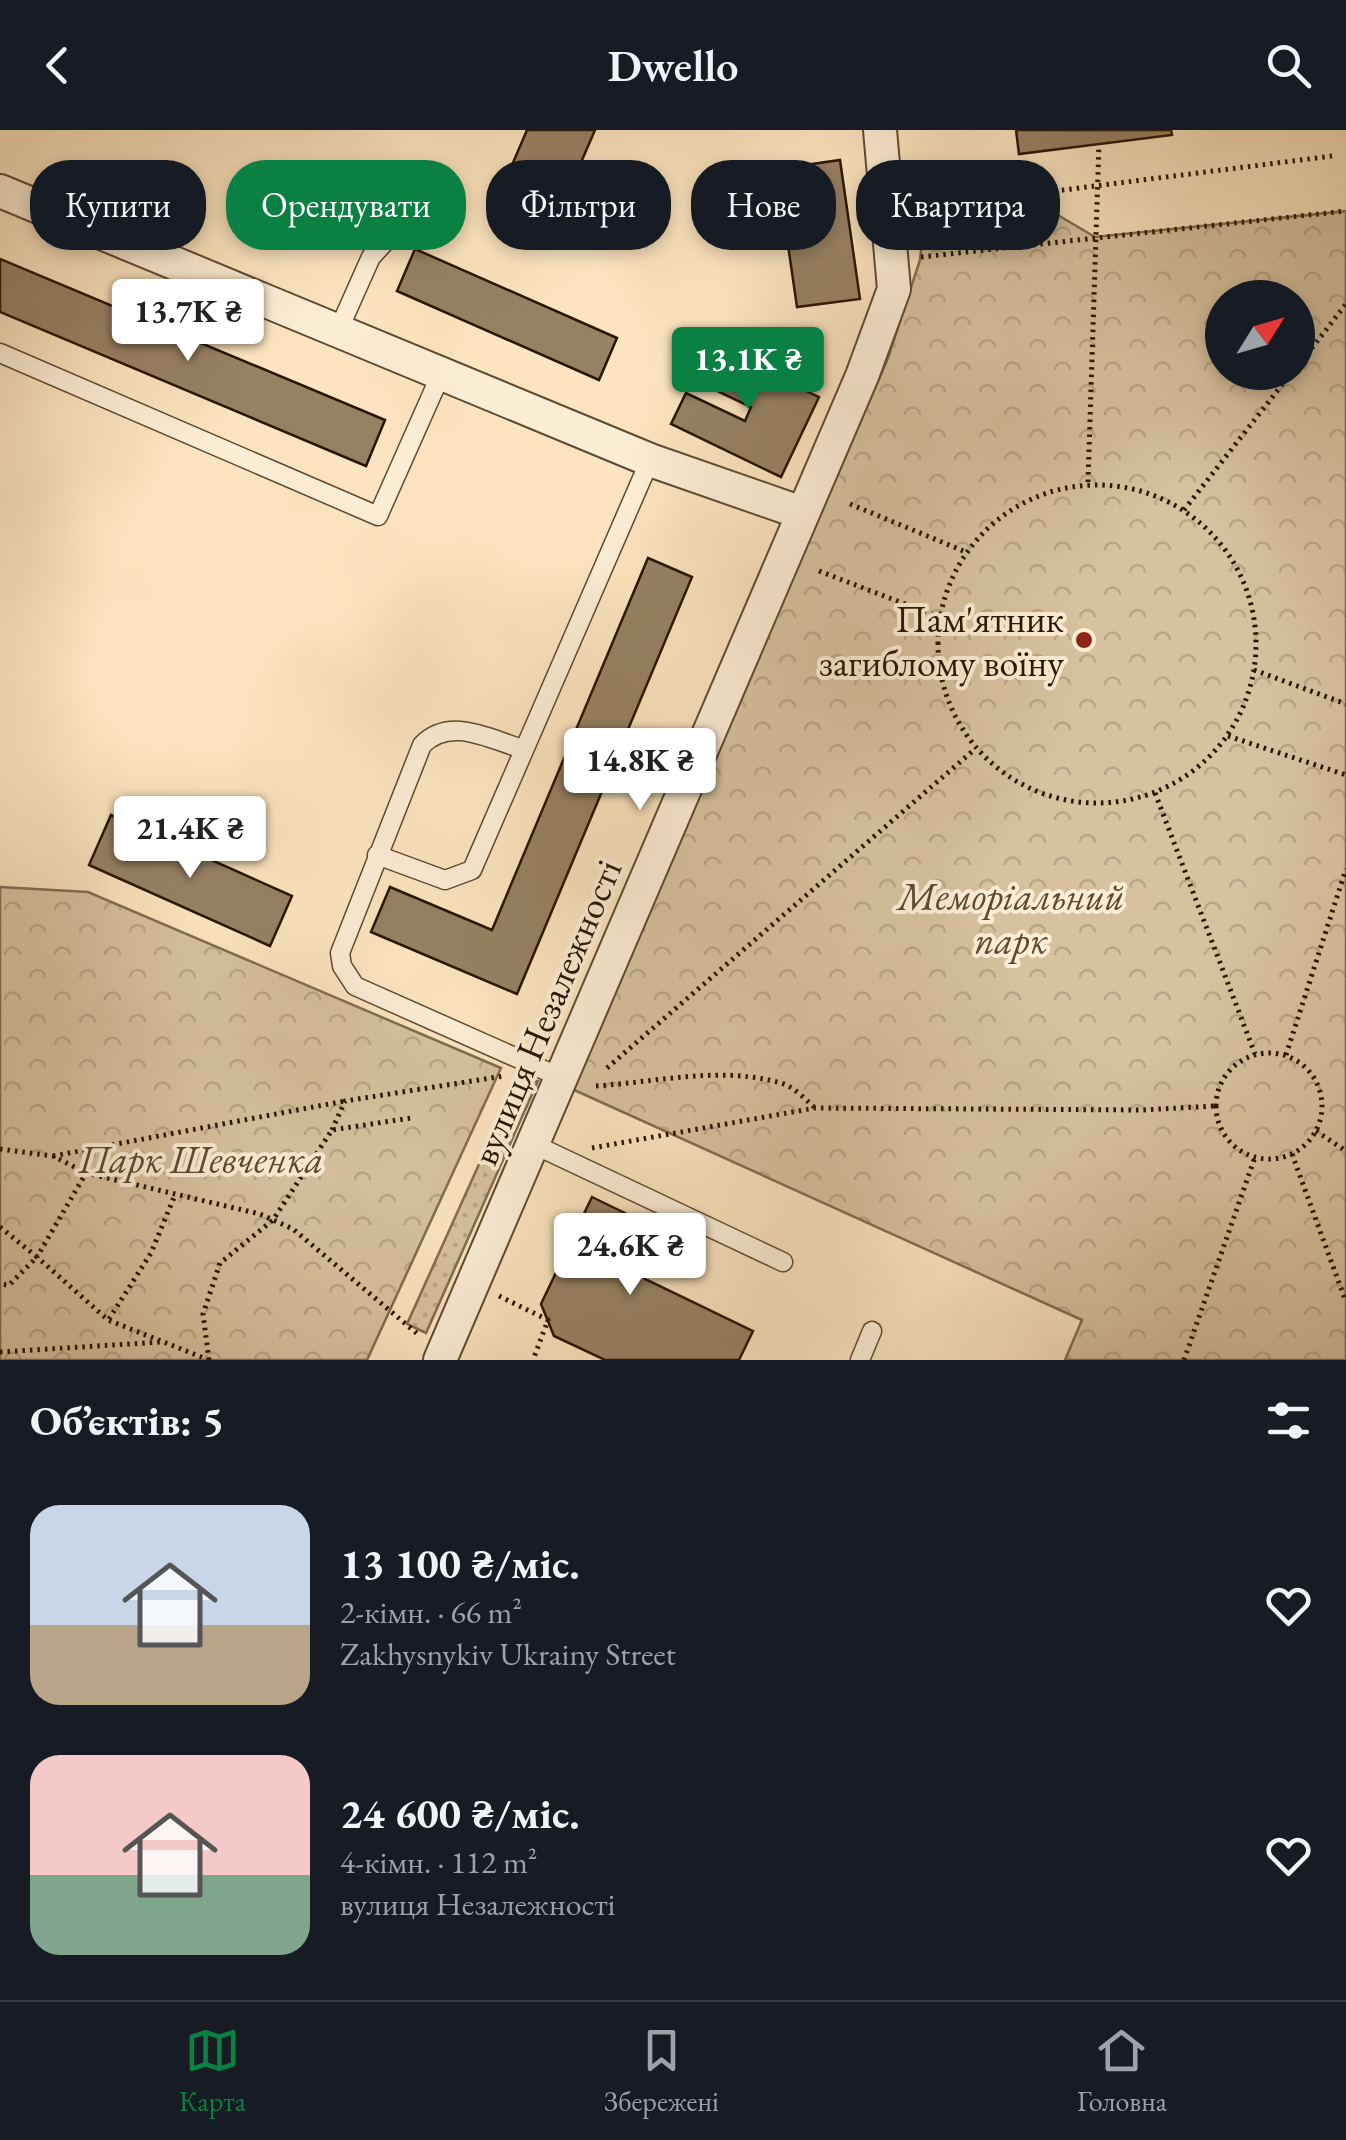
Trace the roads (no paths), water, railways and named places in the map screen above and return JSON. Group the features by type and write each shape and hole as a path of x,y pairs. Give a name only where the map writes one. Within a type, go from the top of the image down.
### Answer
{"street":[{"name":"вулиця Незалежності","path":"431,1349 545,1149 562,1078 894,288 880,130"},
{"path":"0,191 650,460 802,514"}],"lane":[{"path":"338,331 378,250"},
{"path":"0,353 378,516 442,374"},
{"path":"377,855 445,880 472,870 650,460"},
{"path":"523,749 458,729 435,732 422,746 340,953 342,966 356,986 562,1078"},
{"path":"545,1149 783,1262"},
{"path":"860,1360 872,1332"}],"place":[{"name":"Пам'ятник загиблому воїну","path":"1084,640"}],"park label":[{"name":"Меморіальний парк","path":"1011,917"},
{"name":"Парк Шевченка","path":"201,1158"}]}
